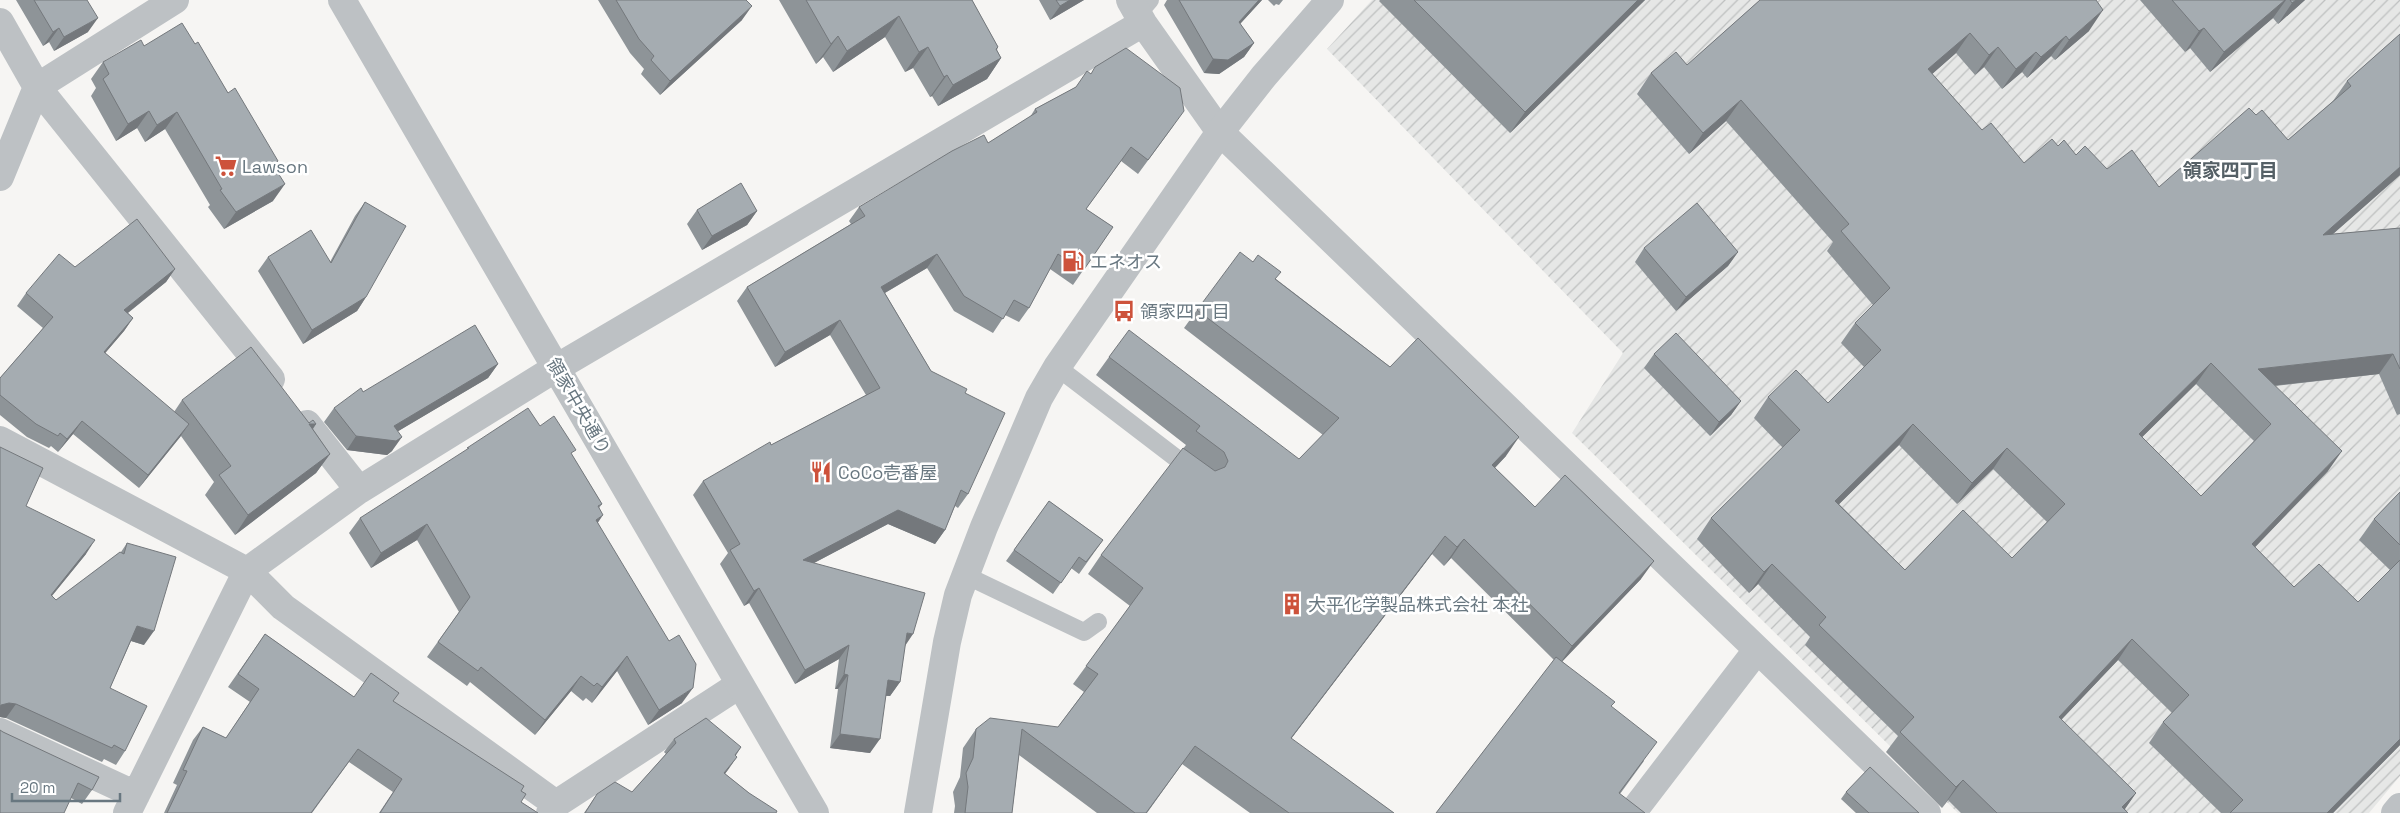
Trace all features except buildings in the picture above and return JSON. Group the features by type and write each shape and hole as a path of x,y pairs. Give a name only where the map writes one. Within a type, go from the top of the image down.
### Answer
{"street":[{"path":"0,177 36,87 175,0"},
{"name":"領家中央通り","path":"342,0 815,813"},
{"path":"918,813 947,642 965,575 1040,398 1057,366 1220,132 1264,76 1330,0"},
{"path":"0,732 131,804 247,571 359,490 1140,9 1220,132 1926,813"},
{"path":"0,22 36,87 359,490"},
{"path":"0,440 247,571 283,607 553,809 739,685"},
{"path":"1632,813 1757,650"},
{"path":"2395,813 2400,807"}],"lane":[{"path":"1057,366 1204,478"},
{"path":"965,575 1084,632 1098,622"}],"shaded area":[{"path":"1372,0 2400,0 2400,776 2369,813 1958,813 1572,433 1623,353 1327,49"}],"place":[{"name":"Lawson","path":"226,166"},
{"name":"エネオス","path":"1073,261"},
{"name":"領家四丁目","path":"1124,311"},
{"name":"CoCo壱番屋","path":"821,472"},
{"name":"大平化学製品株式会社 本社","path":"1292,604"}],"district":[{"name":"領家四丁目","path":"2230,170"}]}
